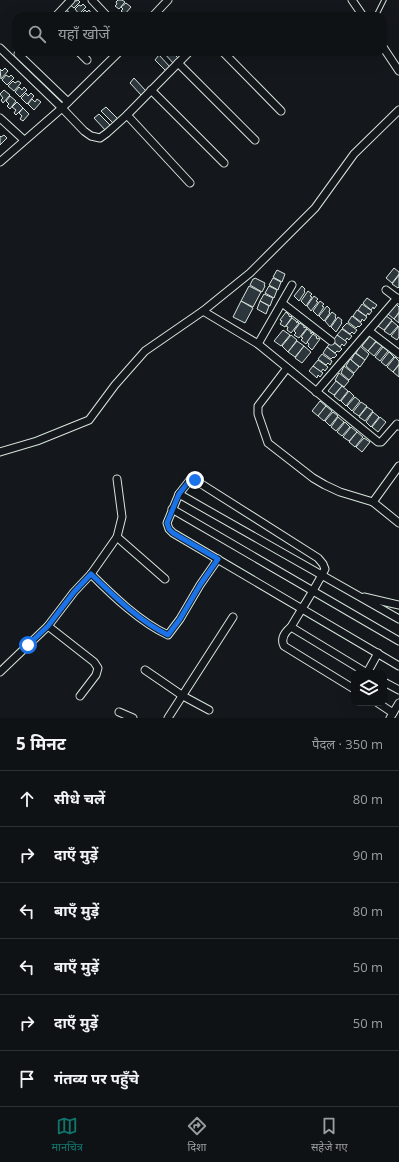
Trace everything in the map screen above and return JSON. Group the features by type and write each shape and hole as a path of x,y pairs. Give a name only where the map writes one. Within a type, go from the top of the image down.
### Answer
{"street":[{"path":"60,12 71,0"},
{"path":"92,0 103,12"},
{"path":"157,12 168,0"},
{"path":"352,0 360,12"},
{"path":"0,48 65,105"},
{"path":"387,53 399,71"},
{"path":"13,60 16,56"},
{"path":"22,56 65,105 84,131 91,136 100,138 126,115 185,56"},
{"path":"83,56 87,60"},
{"path":"0,162 65,105 115,56"},
{"path":"227,56 280,111"},
{"path":"178,63 255,140"},
{"path":"151,90 224,163"},
{"path":"0,452 37,441 89,420 115,385 145,351 203,311 250,273 315,208 354,154 399,110"},
{"path":"126,115 190,183"},
{"path":"0,118 24,140"},
{"path":"258,344 292,285"},
{"path":"316,392 398,299 386,290"},
{"path":"282,303 331,341"},
{"path":"203,311 258,344 378,442 381,442 398,424"},
{"path":"369,331 399,354"},
{"path":"287,368 258,406 258,414 268,443 313,478 340,492 373,502 399,523"},
{"path":"373,502 399,466"},
{"path":"0,672 48,626 74,592 91,574 117,537 122,517 117,479"},
{"path":"351,686 283,644 283,636 291,627 302,608 322,576 325,569 323,564 318,558 195,480 190,480 179,494 167,523 169,529 173,533 302,608 399,666"},
{"path":"179,494 399,620"},
{"path":"172,509 399,641"},
{"path":"117,537 165,579"},
{"path":"91,574 116,598 150,624 168,635 180,619 200,585 218,559"},
{"path":"358,596 399,605"},
{"path":"168,718 233,617"},
{"path":"48,626 94,662 98,668 96,675 80,696"},
{"path":"291,627 362,670"},
{"path":"369,670 378,653"},
{"path":"145,670 183,696 209,710"},
{"path":"387,684 399,690"},
{"path":"382,706 392,715 399,703"},
{"path":"119,712 132,718"}],"lane":[{"path":"378,12 384,0"}],"building":[{"path":"73,0 78,0 80,2 74,8 69,4"},
{"path":"118,0 125,2 119,9 115,6"},
{"path":"126,3 131,7 127,12 122,12 121,11 123,9 121,7"},
{"path":"83,4 86,7 81,12 77,12 75,9 79,5 81,6"},
{"path":"160,56 171,68 167,72 155,60"},
{"path":"167,56 176,56 179,59 174,64"},
{"path":"5,68 8,71 1,79 0,69 2,71"},
{"path":"6,75 9,77 11,75 14,78 7,85 2,80"},
{"path":"134,78 146,91 141,95 130,83"},
{"path":"13,81 15,83 18,81 21,83 14,91 8,86"},
{"path":"19,87 22,90 24,87 27,90 20,97 15,92"},
{"path":"4,90 10,95 3,103 1,100 3,98 0,94"},
{"path":"26,93 28,96 31,93 34,96 27,104 21,98"},
{"path":"10,96 16,101 10,109 7,106 9,104 6,101"},
{"path":"32,99 35,102 37,99 41,102 34,110 28,104"},
{"path":"17,102 23,108 16,115 14,113 16,110 12,107"},
{"path":"106,107 118,119 113,123 101,111"},
{"path":"23,108 29,114 23,121 20,119 22,116 19,113"},
{"path":"99,114 111,126 106,131 94,118"},
{"path":"4,135 7,138 0,145 0,136 1,137"},
{"path":"394,268 399,272 399,274 392,283 386,278"},
{"path":"277,270 285,274 282,282 273,277"},
{"path":"399,275 399,287 398,288 392,284"},
{"path":"255,278 265,283 262,292 250,285"},
{"path":"273,278 281,282 278,290 269,285"},
{"path":"249,286 261,292 253,307 241,301"},
{"path":"269,286 277,290 274,298 265,293"},
{"path":"302,286 305,289 305,292 299,301 294,296"},
{"path":"308,291 312,294 310,296 312,297 306,306 301,301"},
{"path":"264,294 273,298 270,306 260,301"},
{"path":"314,296 318,299 316,301 318,302 311,311 307,306"},
{"path":"367,298 377,305 374,309 373,307 371,310 363,303"},
{"path":"241,301 253,308 245,323 233,317"},
{"path":"260,301 269,306 266,314 257,309"},
{"path":"320,301 324,304 322,306 324,307 318,316 313,311"},
{"path":"362,304 372,311 369,315 368,313 366,316 358,310"},
{"path":"396,304 399,307 399,312 394,319 388,314"},
{"path":"327,306 330,309 330,313 324,321 319,316"},
{"path":"357,310 367,317 364,321 362,319 361,322 353,316"},
{"path":"286,312 290,317 292,317 285,327 280,324 282,321 280,320"},
{"path":"332,312 336,315 336,318 330,327 325,321"},
{"path":"399,313 399,323 394,319"},
{"path":"352,316 362,324 359,327 358,326 356,328 348,322"},
{"path":"386,316 392,320 384,330 378,326"},
{"path":"338,317 342,320 342,323 336,332 331,327"},
{"path":"292,318 299,323 291,333 287,330 288,327 286,326"},
{"path":"392,321 398,326 390,335 384,331"},
{"path":"300,323 304,326 304,328 307,328 299,338 294,335 296,333 294,331"},
{"path":"347,323 357,330 354,334 352,332 350,334 342,328"},
{"path":"399,326 399,337 397,340 391,336"},
{"path":"307,329 311,332 311,334 312,332 314,334 306,344 301,340 303,338 301,337"},
{"path":"342,329 352,336 349,340 347,338 345,341 337,335"},
{"path":"283,330 290,335 281,346 274,341"},
{"path":"313,334 317,337 316,338 320,339 312,350 308,346 309,344 307,342"},
{"path":"291,335 297,340 288,352 282,346"},
{"path":"337,335 347,342 344,346 342,344 340,347 333,341"},
{"path":"370,336 376,341 368,351 362,346"},
{"path":"297,341 304,346 295,357 288,352"},
{"path":"332,341 342,349 339,352 337,351 335,353 327,347"},
{"path":"376,342 382,346 374,356 368,351"},
{"path":"304,346 311,352 302,363 295,358"},
{"path":"360,346 369,354 365,360 356,353"},
{"path":"327,347 337,355 334,358 333,357 331,359 323,353"},
{"path":"383,347 388,351 380,361 375,357"},
{"path":"389,352 394,357 386,366 381,362"},
{"path":"355,353 365,360 360,367 351,360"},
{"path":"322,354 332,361 330,365 328,363 326,365 318,359"},
{"path":"395,357 399,361 399,364 393,372 387,367"},
{"path":"350,359 359,367 354,373 346,366"},
{"path":"318,360 328,367 325,371 323,369 321,372 313,366"},
{"path":"399,365 399,377 393,372"},
{"path":"313,366 323,373 320,377 318,375 317,378 309,371"},
{"path":"344,366 354,374 349,380 341,373"},
{"path":"339,373 349,381 344,387 335,380"},
{"path":"336,381 342,386 334,395 328,391"},
{"path":"342,386 348,391 340,401 334,396"},
{"path":"349,391 354,396 346,406 341,401"},
{"path":"355,397 360,401 352,411 347,406"},
{"path":"320,401 326,406 318,416 312,411"},
{"path":"361,402 367,406 359,416 353,412"},
{"path":"326,406 332,411 324,421 318,416"},
{"path":"367,407 373,411 365,421 359,417"},
{"path":"333,412 338,416 330,426 325,421"},
{"path":"373,412 379,417 371,427 366,422"},
{"path":"338,417 344,422 336,431 331,427"},
{"path":"380,417 386,422 378,432 372,427"},
{"path":"345,422 350,427 342,436 337,432"},
{"path":"351,427 357,432 349,441 343,437"},
{"path":"357,432 363,437 355,447 349,442"},
{"path":"364,438 370,442 362,452 356,447"}],"route":[{"path":"28,645 48,626 74,592 91,574 116,598 150,624 168,635 180,619 200,585 218,559 173,533 169,529 167,523 179,494 190,480 195,480"}]}
